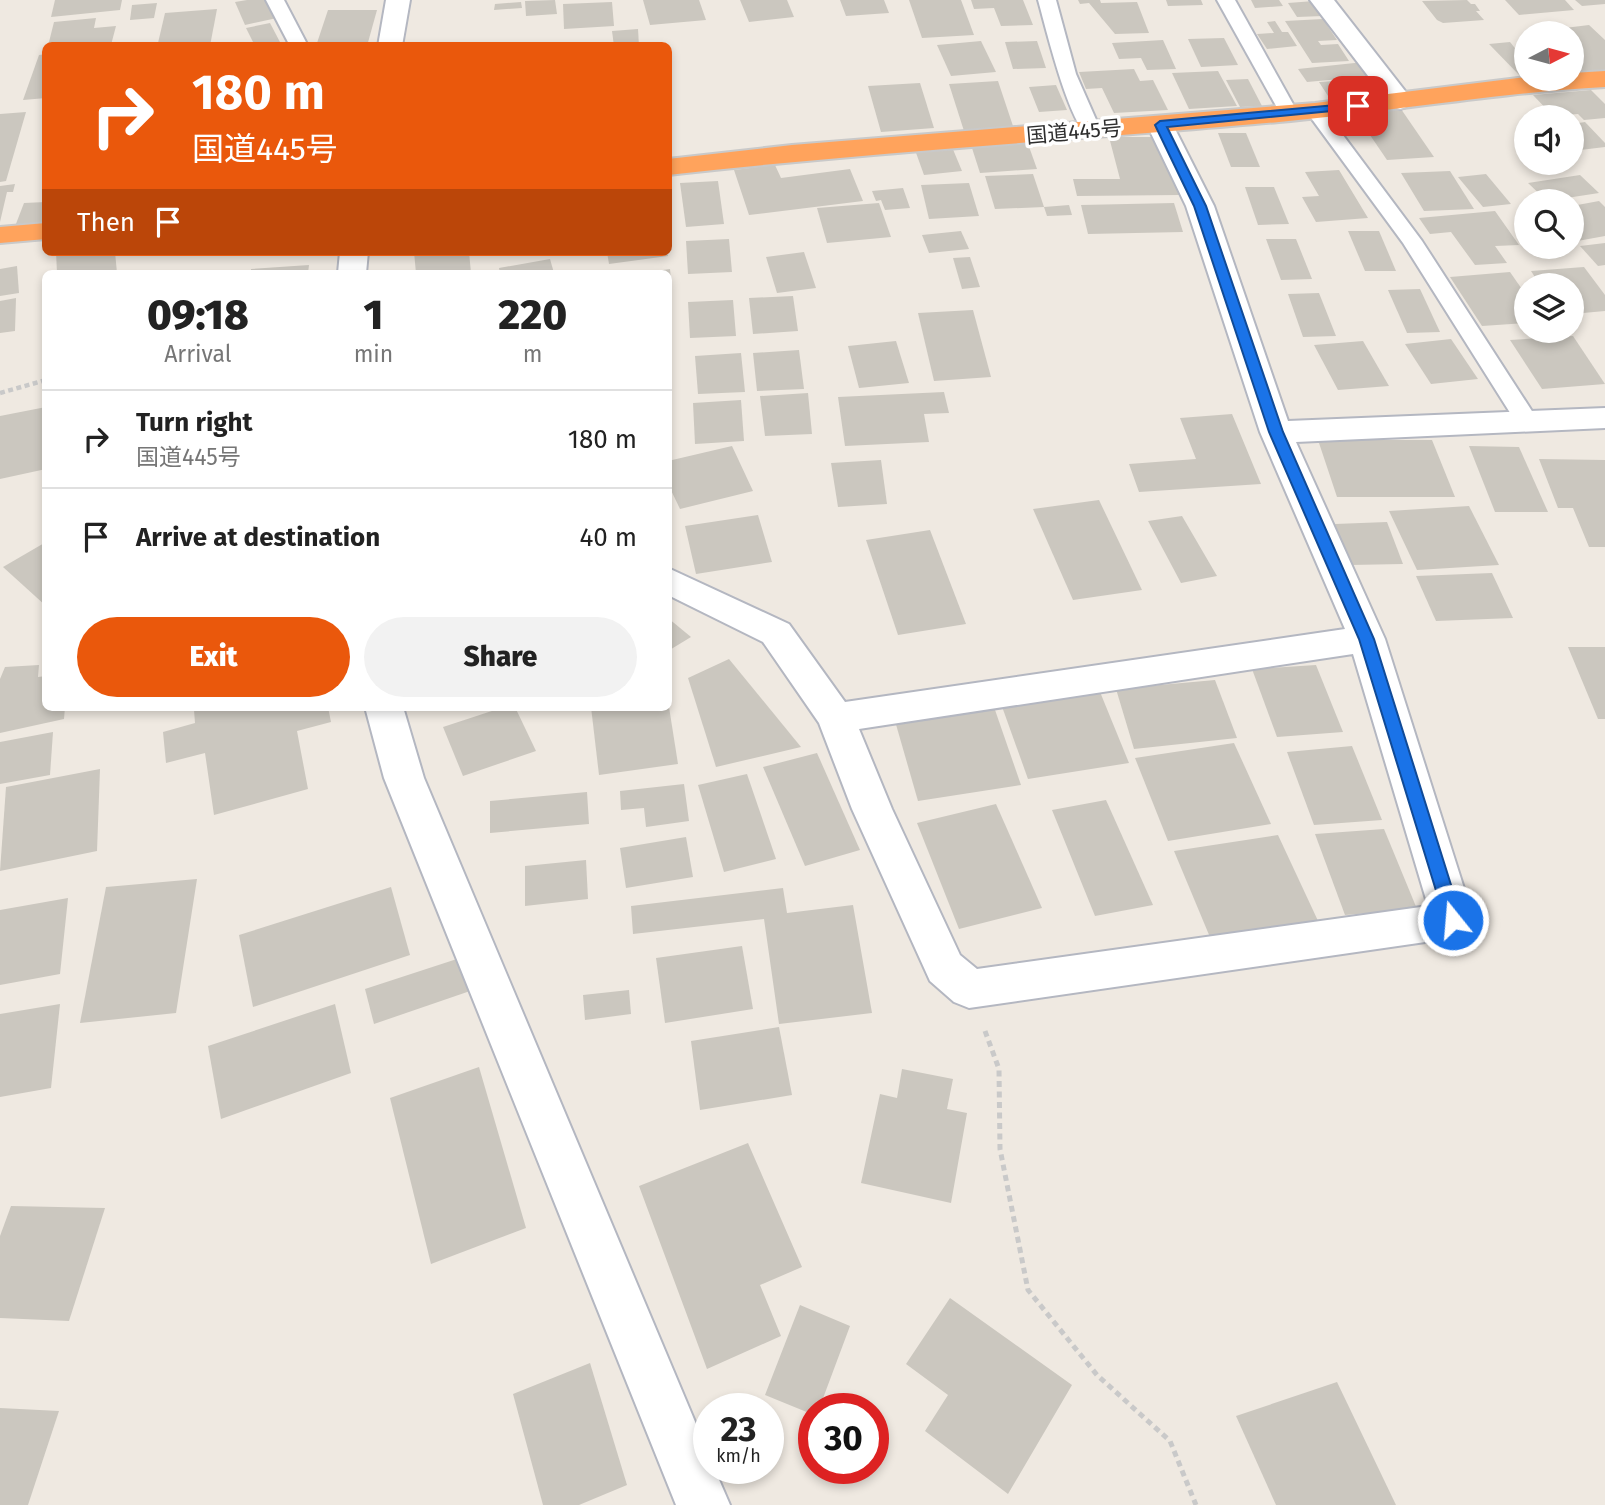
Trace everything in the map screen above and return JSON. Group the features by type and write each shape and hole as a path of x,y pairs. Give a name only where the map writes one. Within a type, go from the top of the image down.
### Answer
{"highway":[{"name":"国道445号","path":"672,167 792,153 1302,112 1536,83 1605,79"},
{"path":"0,235 42,231"}],"street":[{"path":"391,42 398,0"},
{"path":"1322,0 1401,101"},
{"path":"672,582 776,633 836,718 872,808 945,968 969,989 1453,920 1367,639 1276,432 1200,206 1160,125"},
{"path":"1276,432 1605,418"},
{"path":"836,718 1367,639"},
{"path":"385,711 404,778 703,1505"}],"lane":[{"path":"275,0 297,42"},
{"path":"1047,0 1067,74 1091,131"},
{"path":"1226,0 1302,112 1412,241 1527,422"}],"path":[{"path":"0,393 42,381"},
{"path":"969,989 999,1069 1000,1149 1028,1290 1097,1375 1170,1441 1196,1505"}],"building":[{"path":"55,0 122,0 120,10 51,17"},
{"path":"268,0 277,18 245,25 235,2"},
{"path":"555,0 557,14 526,16 525,1"},
{"path":"643,0 699,0 706,20 650,25"},
{"path":"740,0 787,0 794,17 749,22"},
{"path":"840,0 884,0 889,13 846,16"},
{"path":"909,0 961,0 974,35 922,38"},
{"path":"971,0 1023,0 1033,25 1001,26 994,8 974,9"},
{"path":"1078,0 1100,0 1101,3 1137,2 1149,33 1115,34 1089,3 1080,4"},
{"path":"1166,0 1201,0 1203,5 1168,6"},
{"path":"1251,0 1279,0 1283,6 1255,8"},
{"path":"1467,0 1475,4 1480,11 1476,11 1484,20 1443,23 1437,20 1422,1"},
{"path":"1505,0 1565,0 1574,10 1519,15"},
{"path":"1575,0 1605,0 1605,4 1582,6"},
{"path":"1314,1 1323,16 1297,17 1288,3"},
{"path":"521,2 522,8 494,10 495,4"},
{"path":"612,2 614,26 564,29 563,4"},
{"path":"157,3 154,18 130,20 132,5"},
{"path":"217,9 211,42 158,42 165,13"},
{"path":"328,10 377,10 368,42 317,42"},
{"path":"96,18 94,28 116,26 112,42 49,42 54,22"},
{"path":"1323,19 1337,40 1318,41 1321,45 1338,44 1349,61 1312,63 1285,21"},
{"path":"1275,21 1282,32 1288,32 1297,46 1267,49 1257,34 1274,33 1267,22"},
{"path":"270,23 280,42 253,42 246,28"},
{"path":"1589,25 1605,40 1605,70 1584,72 1584,26"},
{"path":"638,29 639,42 613,42 612,31"},
{"path":"1224,38 1238,65 1201,67 1188,39"},
{"path":"1163,40 1176,69 1147,70 1141,58 1119,59 1112,43"},
{"path":"981,41 996,72 951,76 937,45"},
{"path":"1037,41 1046,68 1013,69 1005,42"},
{"path":"1510,42 1514,47 1514,70 1489,44"},
{"path":"39,55 42,55 42,98 23,100"},
{"path":"1364,62 1374,76 1307,82 1298,69"},
{"path":"1134,69 1140,81 1153,80 1168,110 1114,113 1102,88 1086,89 1079,72"},
{"path":"1218,71 1237,106 1189,109 1172,73"},
{"path":"1248,79 1262,106 1240,107 1226,80"},
{"path":"1367,79 1375,91 1362,92 1366,97 1330,99 1319,82"},
{"path":"998,81 1014,129 964,131 949,84"},
{"path":"920,83 934,128 881,132 868,86"},
{"path":"1056,85 1067,110 1039,112 1029,87"},
{"path":"1591,90 1605,104 1605,118 1584,120 1584,105 1543,105 1533,95 1584,91"},
{"path":"1401,109 1434,157 1387,160 1355,113"},
{"path":"26,112 6,181 0,182 0,114"},
{"path":"1584,122 1605,143 1605,147 1584,150"},
{"path":"1218,133 1246,133 1260,167 1231,167"},
{"path":"1109,137 1162,137 1179,195 1077,196 1073,179 1120,179"},
{"path":"1027,141 1037,169 980,173 971,145"},
{"path":"952,147 962,171 924,175 915,150"},
{"path":"775,165 781,178 850,169 863,201 749,215 734,170"},
{"path":"1339,170 1368,218 1316,222 1302,197 1319,196 1305,172"},
{"path":"1450,171 1474,209 1424,211 1401,173"},
{"path":"1033,174 1044,207 995,209 985,176"},
{"path":"1486,174 1511,204 1483,207 1458,177"},
{"path":"1580,175 1599,193 1584,195 1584,189 1534,189 1528,183"},
{"path":"718,181 724,224 686,227 680,183"},
{"path":"969,183 979,216 929,219 921,185"},
{"path":"15,184 13,192 7,192 0,222 0,186"},
{"path":"1245,187 1274,187 1289,224 1258,225"},
{"path":"903,188 910,208 885,210 881,200 876,201 872,191"},
{"path":"1599,201 1605,207 1605,236 1584,240 1584,204"},
{"path":"42,202 42,223 14,229 24,203"},
{"path":"879,203 891,237 827,243 817,208"},
{"path":"1174,203 1183,232 1088,234 1081,205"},
{"path":"1069,205 1072,215 1047,216 1044,207"},
{"path":"1495,211 1514,238 1514,245 1495,246 1507,263 1475,265 1451,232 1430,234 1419,218"},
{"path":"961,231 969,249 929,253 922,235"},
{"path":"1348,231 1379,231 1396,271 1365,271"},
{"path":"729,239 732,272 688,274 686,241"},
{"path":"1266,239 1296,239 1312,279 1281,280"},
{"path":"1605,243 1605,265 1598,266 1584,250 1584,246"},
{"path":"804,252 816,288 777,293 766,257"},
{"path":"56,256 115,256 117,270 57,270"},
{"path":"414,256 469,256 471,270 416,270"},
{"path":"608,256 668,256 609,264"},
{"path":"970,257 980,287 962,289 953,258"},
{"path":"550,259 553,270 499,270"},
{"path":"309,265 308,270 251,269"},
{"path":"17,266 19,293 0,296 0,269"},
{"path":"1584,267 1605,295 1605,311 1584,313 1584,273 1531,271"},
{"path":"1510,272 1514,278 1514,324 1482,326 1450,277"},
{"path":"1420,289 1440,332 1407,333 1388,290"},
{"path":"1319,293 1336,336 1303,337 1288,294"},
{"path":"793,296 798,331 753,334 749,298"},
{"path":"16,298 15,331 0,333 0,301"},
{"path":"733,300 736,336 690,338 688,302"},
{"path":"973,310 991,377 934,381 918,313"},
{"path":"1451,339 1478,379 1431,384 1405,344"},
{"path":"1510,340 1514,340 1514,343 1578,343 1605,384 1542,389"},
{"path":"896,341 909,383 859,388 848,346"},
{"path":"1363,341 1389,386 1338,390 1314,345"},
{"path":"799,350 804,389 757,391 753,353"},
{"path":"741,353 745,392 698,394 695,356"},
{"path":"944,392 949,413 924,414 929,442 845,446 838,397"},
{"path":"808,393 812,434 765,436 760,396"},
{"path":"741,400 744,441 695,444 693,403"},
{"path":"42,408 42,470 0,479 0,416"},
{"path":"1232,414 1261,484 1139,492 1129,464 1196,459 1180,418"},
{"path":"1318,440 1432,440 1455,497 1337,497"},
{"path":"732,446 753,491 680,509 672,492 672,460"},
{"path":"1469,446 1519,447 1548,512 1495,512"},
{"path":"1539,459 1605,460 1605,547 1589,547 1573,508 1558,508"},
{"path":"881,460 887,504 838,507 831,463"},
{"path":"1099,500 1142,590 1073,600 1033,509"},
{"path":"1469,506 1499,565 1417,570 1389,511"},
{"path":"758,515 772,562 696,574 685,526"},
{"path":"1182,516 1217,576 1181,583 1148,521"},
{"path":"1387,522 1403,564 1350,565 1335,524"},
{"path":"930,530 966,624 898,635 866,540"},
{"path":"42,544 42,602 3,567"},
{"path":"1492,573 1513,618 1436,621 1416,576"},
{"path":"672,621 691,637 672,649"},
{"path":"1568,647 1605,647 1605,719 1598,719"},
{"path":"729,659 801,747 716,767 688,678"},
{"path":"39,665 38,677 42,676 42,711 65,711 64,719 0,733 0,679 5,667"},
{"path":"1316,665 1343,732 1277,737 1252,669"},
{"path":"1215,680 1237,738 1134,749 1116,689"},
{"path":"1098,687 1129,763 1028,779 1000,701"},
{"path":"994,707 1021,785 918,801 895,721"},
{"path":"194,711 329,711 331,722 297,731 308,789 214,815 205,753 166,763 163,732 195,723"},
{"path":"492,711 517,711 536,751 463,776 443,727"},
{"path":"591,711 670,711 678,764 599,775"},
{"path":"53,732 50,775 0,784 0,742"},
{"path":"1234,743 1271,824 1168,841 1135,758"},
{"path":"1352,746 1382,820 1314,825 1287,752"},
{"path":"817,753 860,850 805,866 763,767"},
{"path":"100,769 97,851 0,871 6,787"},
{"path":"747,774 776,859 724,872 698,785"},
{"path":"684,784 689,821 646,827 644,808 621,810 620,791"},
{"path":"587,792 589,824 490,833 490,801"},
{"path":"1106,800 1153,905 1095,916 1052,810"},
{"path":"996,804 1042,908 959,929 917,823"},
{"path":"1384,829 1417,909 1345,915 1315,834"},
{"path":"1278,835 1319,923 1212,942 1174,851"},
{"path":"686,837 693,877 626,888 620,848"},
{"path":"586,860 588,899 525,906 525,866"},
{"path":"197,879 176,1013 80,1023 106,887"},
{"path":"391,887 410,955 253,1007 239,935"},
{"path":"783,888 787,913 853,905 872,1013 779,1024 764,919 633,934 631,906"},
{"path":"68,898 60,974 0,985 0,910"},
{"path":"742,946 753,1009 665,1023 656,958"},
{"path":"463,957 473,990 374,1024 365,989"},
{"path":"629,990 631,1014 585,1020 583,995"},
{"path":"60,1004 51,1088 0,1097 0,1014"},
{"path":"335,1004 351,1073 221,1119 208,1046"},
{"path":"779,1027 792,1095 700,1110 691,1041"},
{"path":"479,1067 526,1228 431,1264 390,1098"},
{"path":"902,1069 953,1079 947,1109 967,1113 951,1203 861,1183 880,1094 897,1098"},
{"path":"748,1143 802,1267 760,1285 781,1336 707,1369 639,1186"},
{"path":"11,1206 105,1208 69,1321 0,1318 0,1236"},
{"path":"950,1298 1072,1385 1008,1494 925,1431 948,1395 906,1364"},
{"path":"800,1305 850,1326 825,1393 798,1393 798,1408 784,1403 784,1393 766,1393"},
{"path":"590,1363 627,1485 579,1505 543,1505 513,1394"},
{"path":"1337,1382 1396,1505 1276,1505 1236,1416"},
{"path":"0,1408 59,1411 28,1505 0,1505"}],"route":[{"path":"1358,106 1160,125 1200,206 1276,432 1367,639 1453,920"}]}
